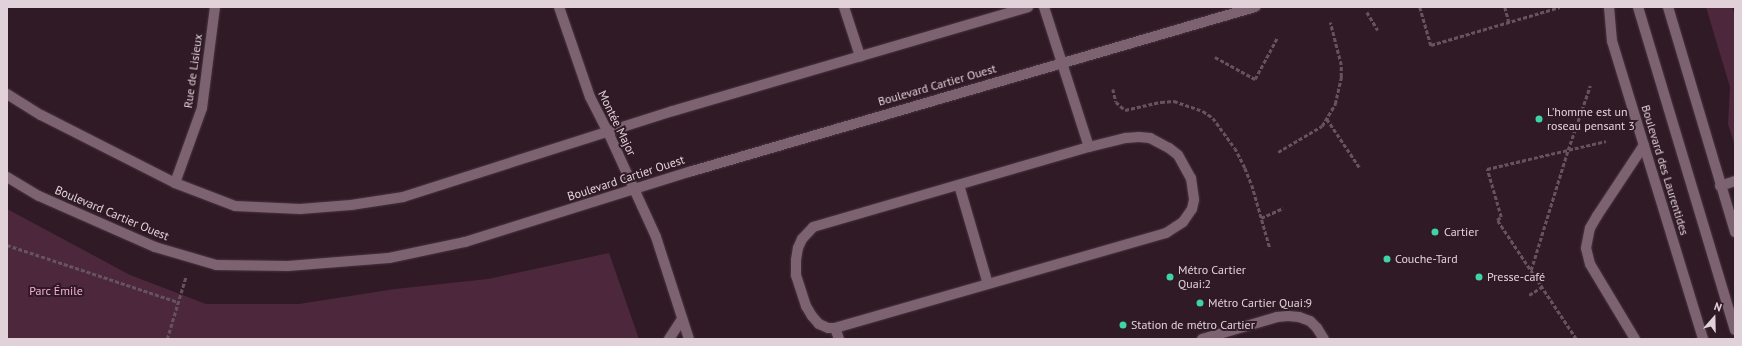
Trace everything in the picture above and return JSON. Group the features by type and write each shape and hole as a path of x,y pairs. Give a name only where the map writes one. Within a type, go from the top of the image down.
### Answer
{"street":[{"name":"Rue de Lisieux","path":"175,183 202,108 215,7"},
{"name":"Montée Major","path":"559,7 595,109 608,132 656,237 689,339"},
{"path":"844,7 860,56"},
{"path":"7,94 41,114 175,183 235,206 300,209 352,205 402,197 608,132 1028,7"},
{"path":"1044,7 1089,147"},
{"name":"Boulevard Cartier Ouest","path":"7,177 39,196 148,244 216,265 288,266 389,258 465,242 634,189 857,122 1255,7"},
{"name":"Boulevard des Laurentides","path":"1609,7 1612,41 1703,339"},
{"name":"Boulevard des Laurentides","path":"1638,7 1735,330"},
{"path":"1668,7 1720,186 1735,232"},
{"path":"1139,137 1150,138 1169,148 1178,155 1191,178 1194,200 1183,222 1166,233 835,328 828,328 819,324 812,316 800,291 796,275 796,260 798,248 808,232 814,227 1089,147 1126,138 1139,137"},
{"path":"1636,339 1590,264 1586,248 1590,228 1644,145"},
{"path":"1720,186 1735,181"},
{"path":"959,185 988,284"},
{"path":"1202,339 1277,317 1288,316 1299,317 1310,321 1317,328 1324,339"},
{"path":"669,339 682,319"},
{"path":"835,328 839,339"}],"path":[{"path":"1420,7 1431,45 1560,7"},
{"path":"1505,7 1509,22"},
{"path":"1367,12 1378,30"},
{"path":"1278,152 1322,126 1335,104 1341,77 1339,52 1330,22"},
{"path":"1215,57 1255,79 1277,38"},
{"path":"1531,270 1568,150 1590,86"},
{"path":"1113,89 1116,102 1125,110 1161,102 1174,101 1196,108 1213,118 1235,148 1245,168 1252,185 1270,248"},
{"path":"1326,119 1360,168"},
{"path":"1576,339 1497,220 1501,217 1487,169 1606,140"},
{"path":"1261,218 1282,208"},
{"path":"7,245 178,302"},
{"path":"167,339 191,258"},
{"path":"1529,295 1542,287"}],"green space":[{"path":"1706,7 1732,7 1735,16 1735,146 1728,124 1730,87"},
{"name":"Parc Émile","path":"7,209 130,275 206,304 299,304 395,289 488,279 609,253 639,339 7,339"}],"place":[{"name":"L'homme est un roseau pensant 3","path":"1539,119"},
{"name":"Cartier","path":"1435,232"},
{"name":"Couche-Tard","path":"1387,259"},
{"name":"Métro Cartier Quai:2","path":"1170,277"},
{"name":"Presse-café","path":"1479,277"},
{"name":"Métro Cartier Quai:9","path":"1200,303"},
{"name":"Station de métro Cartier","path":"1123,325"}]}
